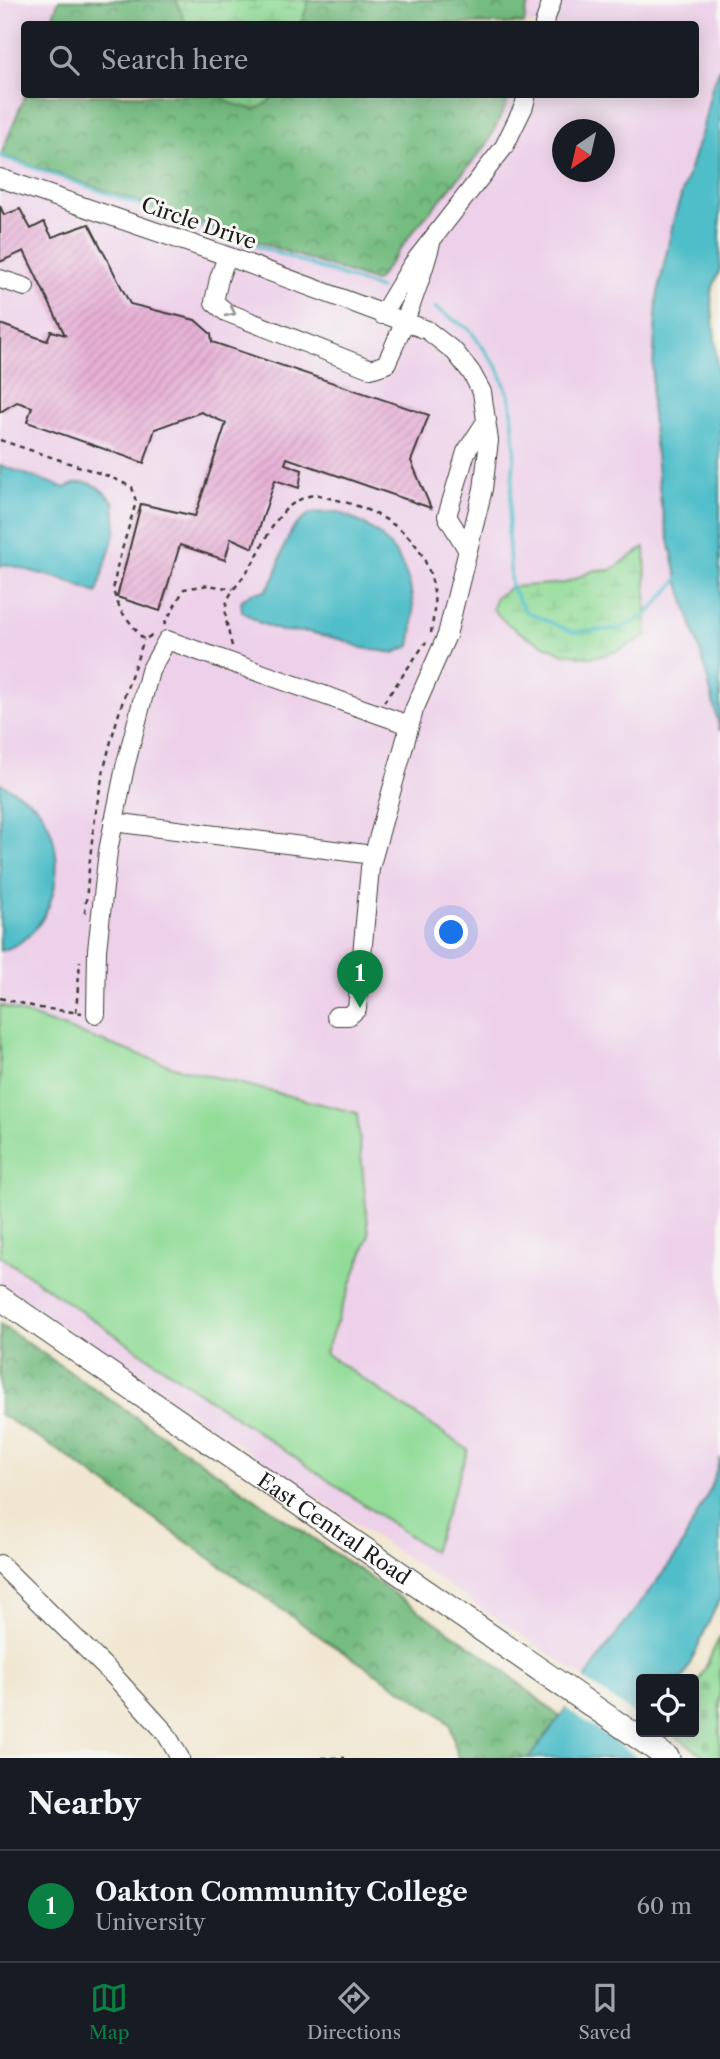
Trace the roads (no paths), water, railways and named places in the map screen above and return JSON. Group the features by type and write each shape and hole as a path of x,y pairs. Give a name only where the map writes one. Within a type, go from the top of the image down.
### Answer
{"main road":[{"name":"East Central Road","path":"0,1298 660,1752"}],"street":[{"path":"545,21 552,0"},
{"path":"382,315 412,265 432,243 504,147 526,98"},
{"name":"Circle Drive","path":"0,177 227,256 427,330 455,352 482,392 489,442 483,489 447,635 414,710 373,855 357,1009 349,1016 336,1016"},
{"path":"227,256 214,302 226,312 372,369 386,365 405,323 432,243"},
{"path":"0,279 25,288"},
{"path":"467,549 447,516 466,452 487,420"},
{"path":"96,1014 97,950 113,822 150,671 167,640 409,725"},
{"path":"113,822 373,855"},
{"path":"0,1564 113,1675 165,1732 180,1758"}],"water":[{"path":"720,68 720,269 711,293 720,398 720,731 705,668 678,580 661,505 651,405 657,298 674,218"},
{"path":"0,465 65,488 73,484 92,484 114,502 116,529 97,593 61,579 5,564 0,567"},
{"path":"339,512 373,530 386,541 403,567 412,597 413,630 410,646 394,653 362,648 343,640 309,632 281,631 258,622 242,611 241,601 251,593 265,591 275,577 283,549 293,528 310,513"},
{"path":"0,783 29,801 43,815 56,853 56,874 53,895 34,930 19,943 0,951"},
{"path":"720,1458 720,1598 685,1674 636,1674 636,1737 640,1737 639,1758 529,1758 603,1652 678,1553 711,1487"}],"waterway":[{"path":"0,156 380,289"},
{"path":"435,308 470,330 498,368 511,401 515,448 508,533 511,587 525,611 572,632 619,629 646,616 680,577"}],"place":[{"name":"Oakton Community College","path":"360,1008"}]}
